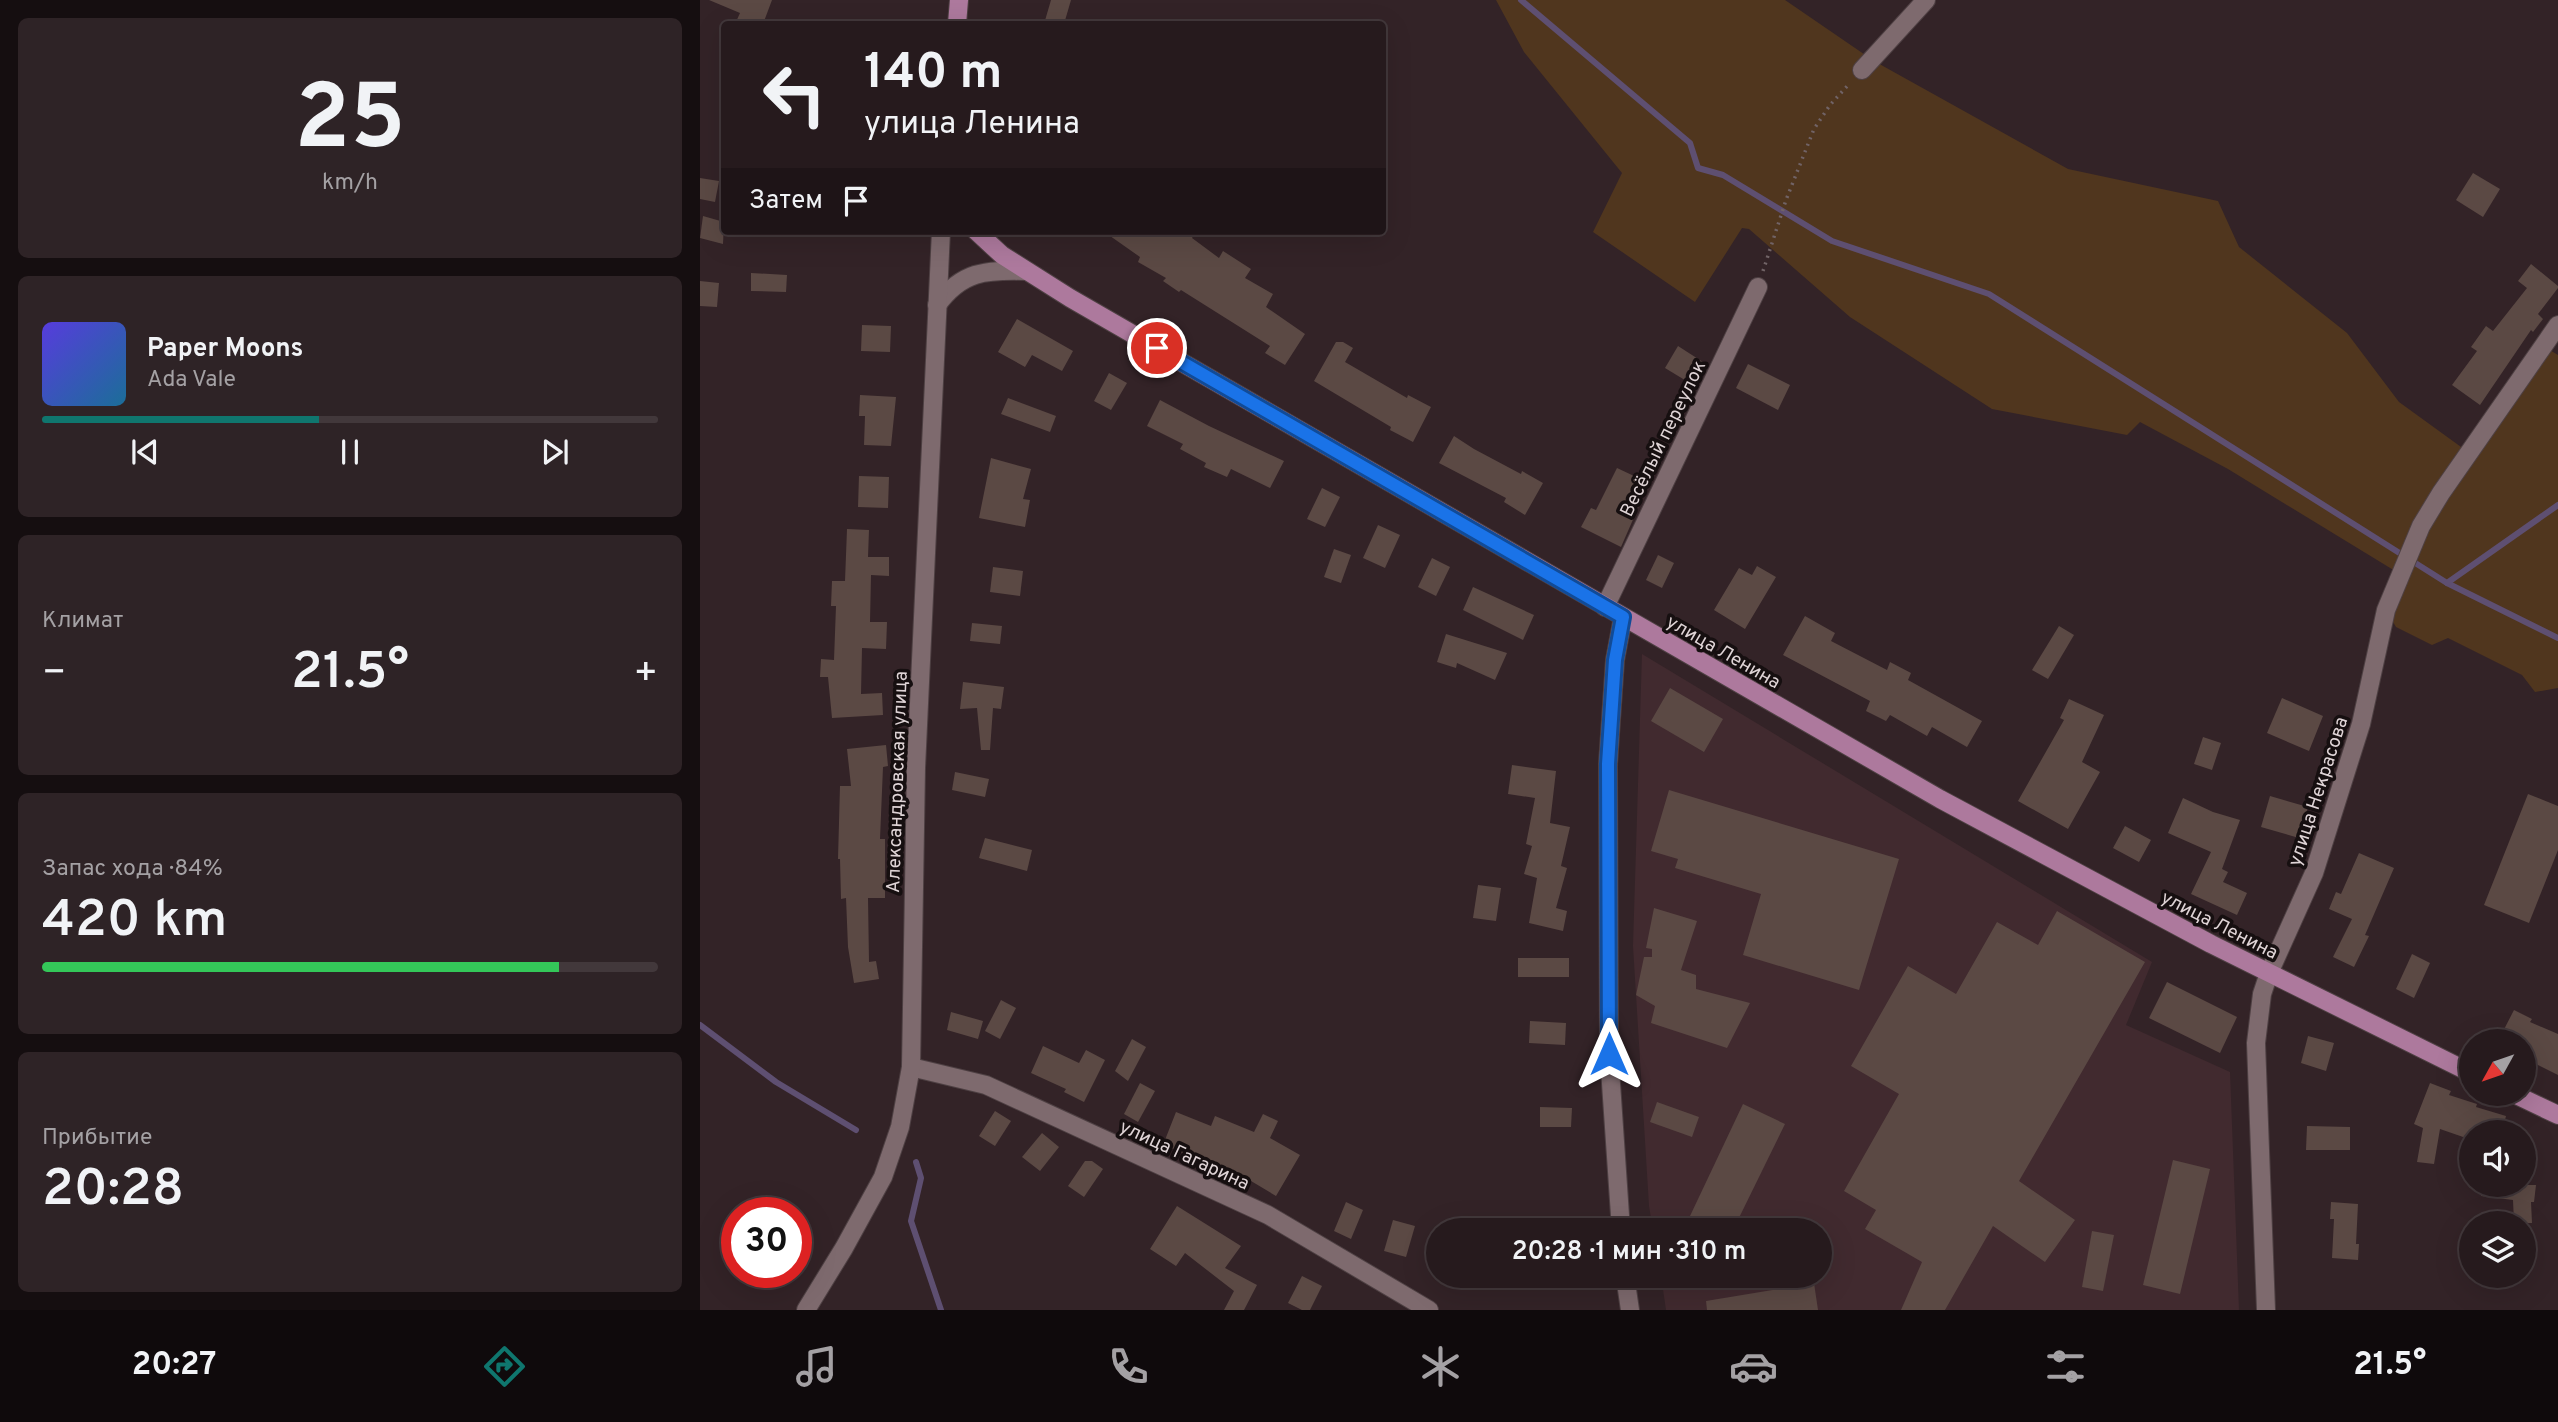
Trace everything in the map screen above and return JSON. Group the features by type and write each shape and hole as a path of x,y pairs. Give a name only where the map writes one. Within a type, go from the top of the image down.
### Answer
{"main road":[{"path":"957,21 959,0"},
{"name":"улица Ленина","path":"980,235 1025,271 1940,799 2143,908 2459,1067"},
{"path":"2536,1104 2558,1115"}],"street":[{"path":"1862,70 1926,0"},
{"name":"Александровская улица","path":"806,1310 883,1177 900,1127 911,1067 916,768 941,235"},
{"path":"937,305 944,295 966,277 983,272 1025,271"},
{"name":"Весёлый переулок","path":"1605,607 1758,287"},
{"name":"улица Некрасова","path":"2266,1310 2256,1043 2262,994 2314,873 2361,724 2386,610 2421,526 2462,462 2558,325"},
{"path":"1620,1218 1609,1054 1608,764 1615,660 1623,617"},
{"name":"улица Гагарина","path":"911,1067 986,1085 1268,1215 1429,1310"},
{"path":"1627,1288 1630,1310"}],"path":[{"path":"1758,287 1786,200 1814,129 1830,105 1862,70"}],"shaded area":[{"path":"1496,0 1785,0 1874,61 2068,169 2218,201 2239,247 2347,333 2399,402 2468,452 2543,346 2558,355 2558,688 2535,692 2522,675 2448,638 2432,645 2396,627 2386,610 2400,574 2228,469 2140,422 2127,435 1992,409 1850,317 1749,229 1742,228 1695,302 1593,232 1622,173 1524,52"},
{"path":"1642,654 2152,962 2126,1025 2230,1072 2239,1310 1666,1310 1663,1288 1832,1288 1832,1218 1651,1218 1633,946"}],"building":[{"path":"709,0 772,0 764,21 736,21 740,13"},
{"path":"1051,0 1071,0 1065,21 1045,21"},
{"path":"2473,173 2500,189 2483,217 2456,200"},
{"path":"700,178 719,181 715,202 700,199"},
{"path":"703,216 721,221 723,244 700,238"},
{"path":"1109,235 1194,235 1192,238 1219,258 1223,251 1251,269 1245,278 1273,294 1266,307 1305,334 1285,365 1265,353 1270,346 1181,290 1179,292 1163,281 1166,278 1138,262 1140,257"},
{"path":"2531,264 2558,288 2538,314 2543,319 2533,332 2531,330 2480,405 2452,385 2477,351 2471,347 2486,326 2493,331 2527,288 2518,281"},
{"path":"751,273 787,275 786,292 751,291"},
{"path":"700,281 719,283 717,307 700,306"},
{"path":"1017,319 1073,351 1062,371 1032,355 1025,367 998,352"},
{"path":"862,325 891,326 890,352 861,351"},
{"path":"1336,342 1343,342 1353,348 1345,362 1407,398 1408,395 1431,407 1413,442 1314,381"},
{"path":"1678,346 1706,364 1693,385 1665,368"},
{"path":"1748,364 1790,385 1778,410 1736,388"},
{"path":"1109,373 1127,383 1111,410 1094,401"},
{"path":"860,395 896,397 891,446 864,445 865,416 859,416"},
{"path":"1008,398 1056,416 1050,432 1001,414"},
{"path":"1160,400 1284,461 1270,488 1231,469 1227,477 1204,467 1206,463 1180,449 1183,444 1147,426"},
{"path":"1454,436 1521,474 1522,471 1543,483 1525,515 1504,502 1506,498 1439,463"},
{"path":"991,458 1031,469 1023,499 1030,500 1025,527 979,518"},
{"path":"1617,468 1649,483 1621,547 1581,527 1591,508 1596,510"},
{"path":"859,476 889,477 888,508 858,507"},
{"path":"1322,488 1340,497 1325,527 1307,519"},
{"path":"1378,525 1400,535 1385,568 1363,558"},
{"path":"847,529 869,530 868,557 889,557 889,576 871,575 870,622 887,622 886,649 862,648 861,694 882,693 883,715 832,718 828,677 820,677 821,659 834,660 836,606 831,606 832,581 845,581"},
{"path":"1334,549 1351,555 1341,583 1324,577"},
{"path":"1658,555 1674,563 1662,588 1646,580"},
{"path":"1432,558 1450,567 1436,596 1418,587"},
{"path":"1757,566 1776,577 1745,629 1714,610 1739,568 1752,575"},
{"path":"993,567 1023,571 1020,596 990,592"},
{"path":"1473,587 1534,615 1523,640 1463,610"},
{"path":"1805,616 1835,633 1831,641 1887,670 1890,662 1911,673 1908,680 1982,721 1967,747 1932,727 1927,736 1890,715 1886,721 1866,711 1870,701 1783,655"},
{"path":"972,623 1002,626 1000,644 970,641"},
{"path":"2059,626 2074,635 2048,679 2032,670"},
{"path":"1446,634 1507,653 1495,680 1457,663 1456,668 1437,662"},
{"path":"963,682 1004,687 1001,709 993,708 990,750 981,750 977,708 960,709"},
{"path":"1670,688 1723,719 1704,752 1651,721"},
{"path":"2282,698 2323,716 2309,751 2267,733"},
{"path":"2069,699 2104,715 2082,762 2100,772 2068,829 2018,801 2064,720 2060,718"},
{"path":"2203,737 2221,743 2212,770 2194,764"},
{"path":"886,745 888,766 883,767 880,839 885,839 885,898 868,898 869,962 876,961 879,979 854,983 848,947 846,898 841,899 838,859 840,786 851,786 847,749"},
{"path":"1512,765 1556,771 1550,823 1570,827 1561,866 1567,868 1556,908 1567,911 1563,931 1529,923 1537,878 1524,874 1532,846 1526,844 1535,798 1508,794"},
{"path":"955,772 989,779 985,797 952,790"},
{"path":"1669,790 1899,859 1859,990 1743,955 1761,894 1675,868 1678,859 1651,851"},
{"path":"2528,794 2558,806 2558,850 2529,923 2484,905"},
{"path":"2270,796 2308,807 2299,838 2261,827"},
{"path":"2183,798 2213,812 2240,820 2222,869 2228,872 2223,882 2247,893 2237,915 2191,894 2211,852 2168,833"},
{"path":"2125,826 2151,840 2139,862 2113,848"},
{"path":"985,838 1032,850 1027,871 979,858"},
{"path":"2359,853 2394,868 2365,935 2369,936 2354,967 2333,957 2352,919 2329,909 2336,892 2341,894"},
{"path":"1478,885 1501,888 1496,921 1473,918"},
{"path":"1654,908 1697,921 1681,970 1696,975 1696,989 1750,1003 1727,1048 1651,1023 1655,1006 1636,995 1644,957 1652,957 1652,949 1646,948"},
{"path":"2057,911 2145,962 2019,1181 2075,1220 2045,1262 1993,1226 1945,1310 1901,1310 1922,1262 1865,1229 1876,1210 1844,1191 1899,1094 1851,1066 1908,966 1956,994 1997,922 2038,945"},
{"path":"2412,954 2430,963 2414,998 2396,989"},
{"path":"1518,958 1569,958 1569,977 1518,977"},
{"path":"2167,982 2237,1017 2220,1053 2149,1018"},
{"path":"1001,1000 1016,1008 1000,1039 985,1031"},
{"path":"2514,1010 2532,1019 2530,1022 2558,1034 2558,1075 2536,1064 2536,1029 2504,1029"},
{"path":"951,1012 983,1021 978,1039 947,1030"},
{"path":"1530,1021 1566,1023 1565,1045 1529,1043"},
{"path":"2308,1036 2334,1043 2326,1071 2301,1063"},
{"path":"1132,1039 1146,1047 1128,1081 1115,1071"},
{"path":"1043,1046 1079,1063 1086,1050 1105,1060 1084,1102 1064,1092 1066,1089 1031,1073"},
{"path":"1140,1083 1155,1091 1138,1122 1124,1114"},
{"path":"2430,1083 2451,1091 2449,1095 2459,1098 2459,1106 2476,1106 2506,1116 2505,1120 2459,1120 2459,1136 2440,1129 2434,1164 2417,1162 2423,1128 2414,1124"},
{"path":"1657,1102 1699,1117 1692,1137 1650,1122"},
{"path":"1743,1104 1785,1124 1739,1218 1690,1216"},
{"path":"1540,1107 1572,1108 1571,1127 1540,1127"},
{"path":"995,1111 1011,1121 995,1146 979,1136"},
{"path":"1176,1112 1211,1126 1215,1116 1254,1132 1263,1114 1278,1121 1270,1138 1300,1155 1276,1196 1251,1181 1248,1186 1196,1162 1197,1159 1163,1145"},
{"path":"2307,1126 2350,1127 2350,1150 2306,1150"},
{"path":"1042,1133 1059,1147 1040,1171 1022,1157"},
{"path":"2173,1160 2210,1169 2180,1294 2143,1285"},
{"path":"1085,1161 1092,1161 1103,1169 1084,1197 1068,1186"},
{"path":"2489,1197 2535,1197 2534,1202 2531,1202 2531,1211 2513,1211 2513,1200"},
{"path":"1346,1202 1363,1210 1351,1239 1334,1231"},
{"path":"2331,1202 2358,1204 2358,1260 2332,1258 2334,1219 2330,1219"},
{"path":"1177,1206 1241,1246 1225,1268 1257,1285 1244,1310 1224,1310 1234,1291 1185,1253 1176,1266 1150,1249"},
{"path":"1393,1220 1415,1226 1406,1257 1384,1251"},
{"path":"2092,1231 2114,1235 2103,1291 2082,1287"},
{"path":"1302,1276 1322,1286 1310,1310 1302,1310 1288,1303"},
{"path":"1784,1288 1815,1288 1818,1310 1707,1310 1706,1301"}],"waterway":[{"path":"1521,0 1690,143 1698,168 1723,175 1832,241 1989,294 2447,583 2558,638"},
{"path":"2447,583 2558,505"},
{"path":"700,1025 776,1082 856,1130"},
{"path":"916,1162 921,1178 911,1221 941,1310"}],"route":[{"path":"1157,348 1623,617 1615,660 1608,764 1609,1054"}]}
